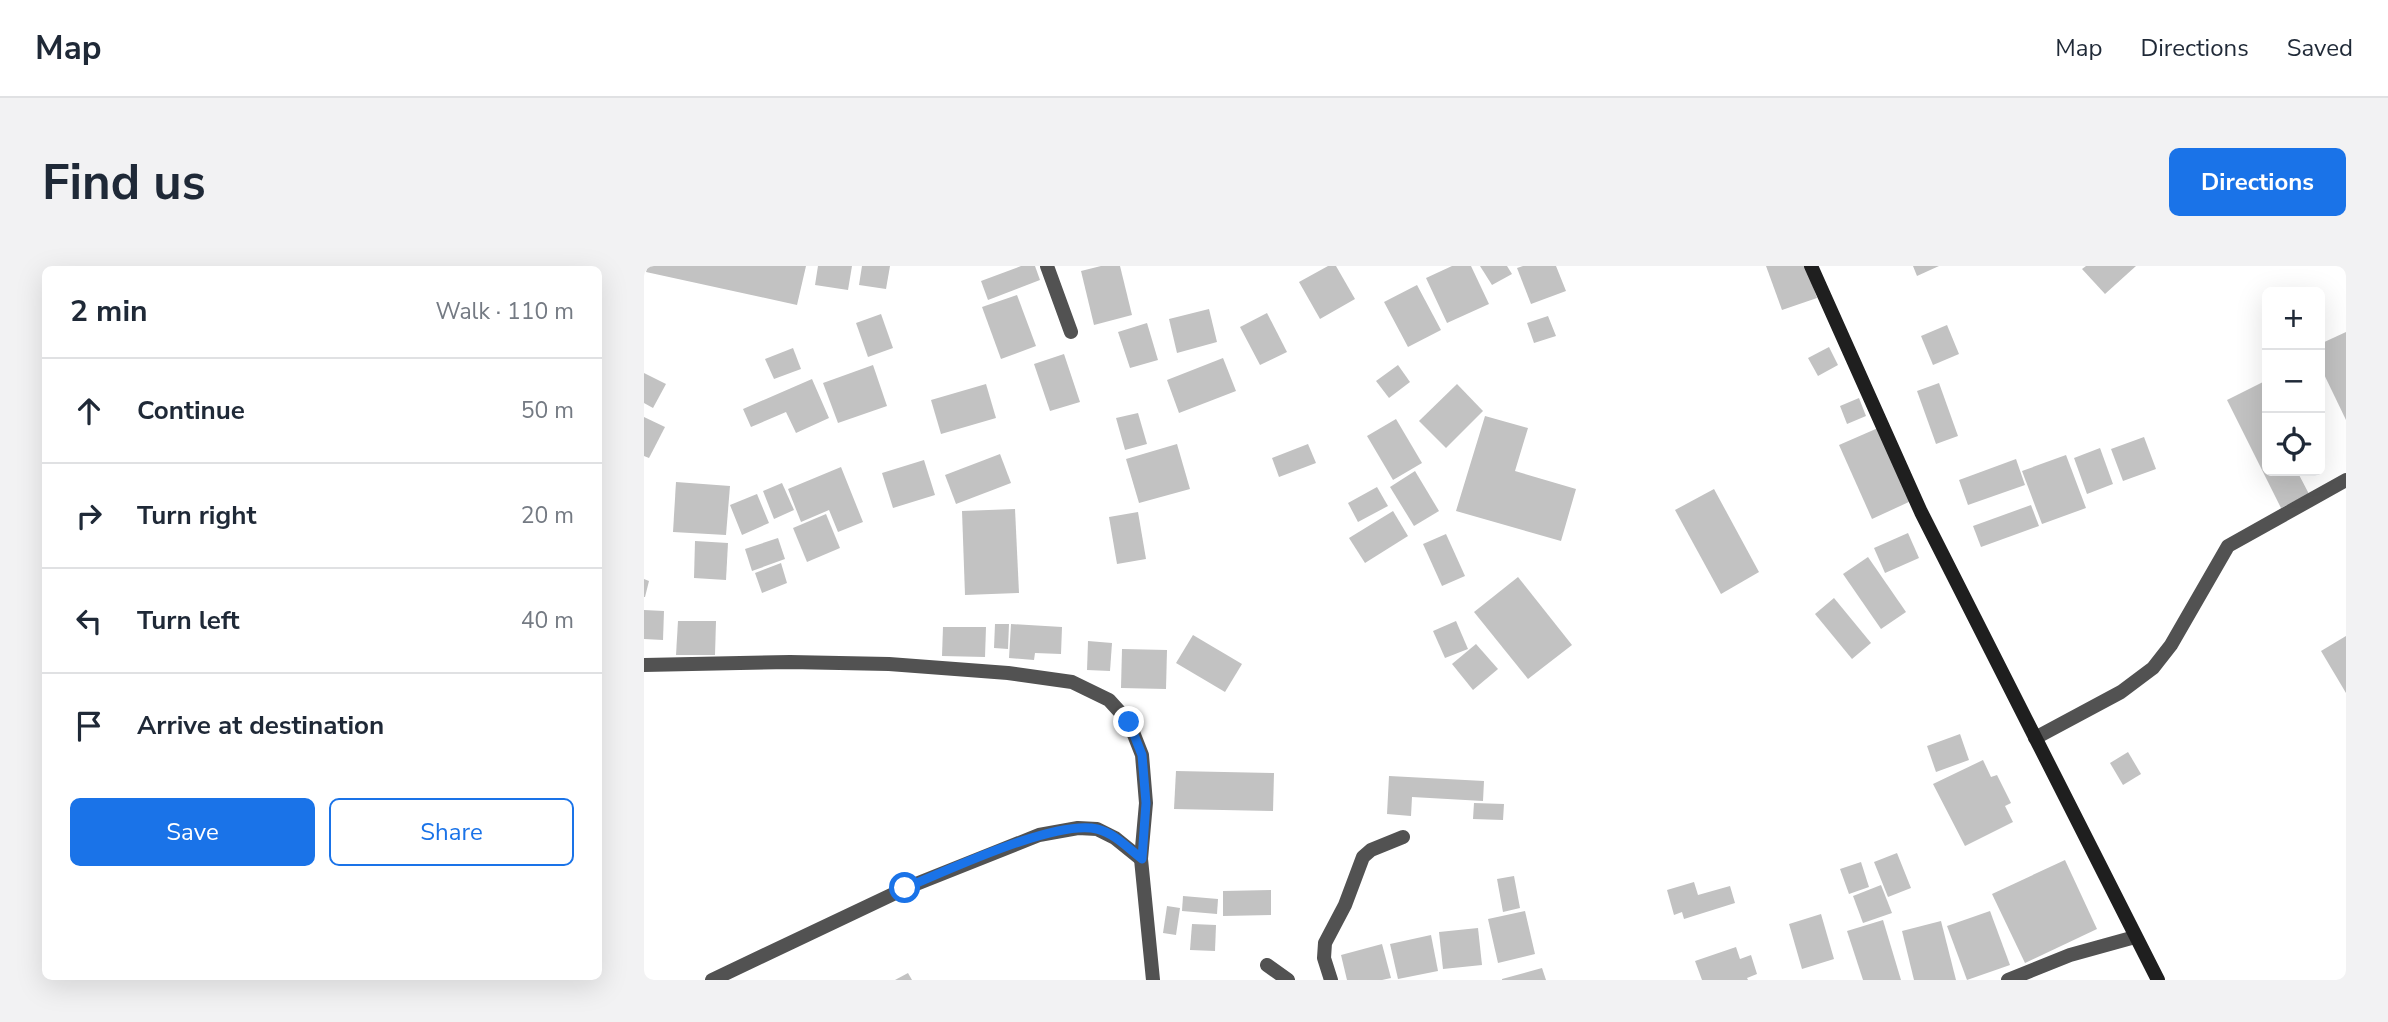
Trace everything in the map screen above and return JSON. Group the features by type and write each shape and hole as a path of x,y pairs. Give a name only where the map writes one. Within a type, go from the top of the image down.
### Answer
{"main road":[{"path":"1811,266 1921,512 2158,980"}],"street":[{"path":"1047,266 1072,332"},
{"path":"2035,738 2121,692 2153,668 2171,645 2228,546 2346,480"},
{"path":"644,666 842,662 1008,673 1072,682 1109,700 1129,722 1142,755 1146,803 1142,859 1153,980"},
{"path":"712,980 905,888 1040,835 1078,828 1097,829 1115,838 1142,859"},
{"path":"1331,980 1324,958 1325,943 1345,905 1363,857 1371,850 1403,837"},
{"path":"2008,980 2070,955 2135,937"},
{"path":"1267,965 1288,980"}],"building":[{"path":"648,266 806,266 797,305 646,272"},
{"path":"818,266 852,266 848,290 815,285"},
{"path":"862,266 890,266 886,289 859,285"},
{"path":"1021,266 1035,266 1040,280 988,300 981,281"},
{"path":"1101,266 1120,266 1132,315 1094,325 1081,271"},
{"path":"1328,266 1336,266 1355,299 1320,319 1299,282"},
{"path":"1452,266 1471,266 1489,304 1447,323 1426,278"},
{"path":"1480,266 1507,266 1512,274 1492,285"},
{"path":"1556,266 1566,291 1531,304 1517,268"},
{"path":"1766,266 1806,266 1817,298 1782,310"},
{"path":"1913,266 1939,266 1917,276"},
{"path":"2086,266 2136,266 2105,294 2082,269"},
{"path":"1417,285 1441,330 1408,347 1384,302"},
{"path":"1017,295 1036,346 1001,359 982,307"},
{"path":"1209,309 1217,342 1177,353 1169,319"},
{"path":"1267,313 1287,352 1260,365 1240,327"},
{"path":"881,314 893,348 868,357 856,323"},
{"path":"1548,316 1556,336 1534,343 1527,323"},
{"path":"1147,323 1158,360 1130,368 1118,332"},
{"path":"1947,325 1959,354 1933,365 1921,336"},
{"path":"2346,332 2346,420 2325,376 2325,342"},
{"path":"1829,347 1838,365 1818,376 1808,358"},
{"path":"793,348 801,369 774,379 765,359"},
{"path":"1064,354 1080,402 1050,411 1034,364"},
{"path":"1223,358 1236,391 1179,413 1167,380"},
{"path":"873,365 887,406 838,423 823,383"},
{"path":"1398,365 1410,382 1389,398 1376,381"},
{"path":"644,373 666,384 653,408 644,403"},
{"path":"812,379 829,418 796,433 786,412 751,427 743,409"},
{"path":"2262,382 2262,470 2227,400"},
{"path":"1939,383 1958,436 1936,444 1917,391"},
{"path":"986,384 996,418 941,434 931,400"},
{"path":"1457,384 1483,411 1446,448 1419,421"},
{"path":"1859,398 1866,416 1847,424 1840,406"},
{"path":"1138,413 1147,444 1125,450 1116,418"},
{"path":"1485,416 1528,428 1515,471 1576,489 1561,541 1456,511"},
{"path":"644,417 665,427 649,458 644,456"},
{"path":"1396,419 1422,463 1393,480 1367,436"},
{"path":"1878,428 1911,501 1872,519 1839,445"},
{"path":"2144,437 2156,469 2123,481 2111,449"},
{"path":"1177,444 1190,489 1139,503 1126,459"},
{"path":"1308,444 1316,463 1279,477 1272,458"},
{"path":"2100,448 2113,484 2087,494 2074,458"},
{"path":"1000,454 1011,483 956,504 945,475"},
{"path":"2066,455 2086,508 2042,524 2022,471"},
{"path":"2016,459 2025,485 1968,505 1959,480"},
{"path":"924,460 935,495 893,508 882,473"},
{"path":"841,467 863,522 838,532 829,510 801,522 788,489"},
{"path":"1415,471 1439,511 1414,526 1390,487"},
{"path":"2265,476 2300,476 2309,494 2281,508"},
{"path":"676,482 730,486 726,535 673,532"},
{"path":"782,483 794,510 774,519 763,491"},
{"path":"1377,487 1388,506 1358,522 1348,503"},
{"path":"1714,489 1759,572 1721,594 1675,510"},
{"path":"757,494 769,523 742,535 730,505"},
{"path":"2031,505 2039,526 1981,547 1973,526"},
{"path":"1015,509 1019,593 965,595 962,511"},
{"path":"1393,511 1408,536 1365,563 1349,538"},
{"path":"1138,512 1146,559 1117,564 1109,517"},
{"path":"826,514 840,548 807,562 793,528"},
{"path":"1908,533 1919,558 1885,573 1874,548"},
{"path":"1446,534 1465,576 1442,586 1423,544"},
{"path":"778,538 785,559 752,571 745,549"},
{"path":"695,541 728,543 726,580 694,578"},
{"path":"1868,557 1906,612 1881,629 1843,574"},
{"path":"781,563 787,583 762,593 755,573"},
{"path":"1518,577 1572,645 1528,679 1474,612"},
{"path":"644,579 649,581 645,597 644,597"},
{"path":"1834,598 1871,643 1852,659 1815,614"},
{"path":"644,610 664,611 663,640 644,639"},
{"path":"678,621 716,621 715,655 676,655"},
{"path":"1456,621 1468,649 1445,658 1433,631"},
{"path":"995,624 1009,624 1008,649 994,648"},
{"path":"1011,624 1062,627 1061,654 1035,653 1034,660 1009,658"},
{"path":"943,627 986,627 985,657 942,656"},
{"path":"1193,635 1242,664 1225,692 1176,663"},
{"path":"2346,636 2346,693 2321,651"},
{"path":"1088,641 1112,643 1110,671 1087,670"},
{"path":"1476,644 1498,669 1473,690 1452,664"},
{"path":"1122,649 1167,650 1166,689 1121,688"},
{"path":"1960,734 1969,760 1936,772 1927,746"},
{"path":"2128,752 2141,774 2123,785 2110,763"},
{"path":"1983,760 1991,777 1997,775 2011,803 2005,806 2013,822 1965,846 1933,784"},
{"path":"1176,771 1274,773 1273,811 1174,809"},
{"path":"1389,776 1484,781 1483,801 1412,797 1411,816 1387,814"},
{"path":"1474,803 1504,804 1503,820 1473,819"},
{"path":"1897,853 1911,888 1888,897 1874,862"},
{"path":"2065,860 2097,929 2025,963 1992,894"},
{"path":"1861,862 1869,887 1849,894 1840,869"},
{"path":"1514,876 1520,908 1503,912 1497,879"},
{"path":"1694,882 1698,895 1730,886 1735,903 1684,919 1682,912 1674,915 1667,890"},
{"path":"1881,885 1892,913 1863,923 1853,896"},
{"path":"1271,890 1271,915 1223,916 1223,891"},
{"path":"1183,896 1218,899 1217,914 1182,911"},
{"path":"1167,906 1180,908 1176,935 1163,933"},
{"path":"1525,911 1535,954 1498,963 1488,919"},
{"path":"1990,911 2010,965 1967,980 1947,926"},
{"path":"1821,914 1834,959 1802,969 1789,924"},
{"path":"1883,920 1901,980 1863,980 1847,931"},
{"path":"1941,921 1956,980 1914,980 1902,931"},
{"path":"1192,924 1216,925 1215,951 1190,950"},
{"path":"1478,928 1482,965 1443,969 1439,932"},
{"path":"1431,935 1438,971 1398,979 1390,944"},
{"path":"1382,944 1391,978 1347,980 1341,955"},
{"path":"1736,947 1740,959 1751,955 1757,974 1747,978 1748,980 1702,980 1695,961"},
{"path":"1542,968 1546,980 1502,980 1502,979"},
{"path":"908,973 912,980 895,980"}],"route":[{"path":"905,888 1040,835 1078,828 1097,829 1115,838 1142,859 1146,803 1142,755 1129,722"}]}
